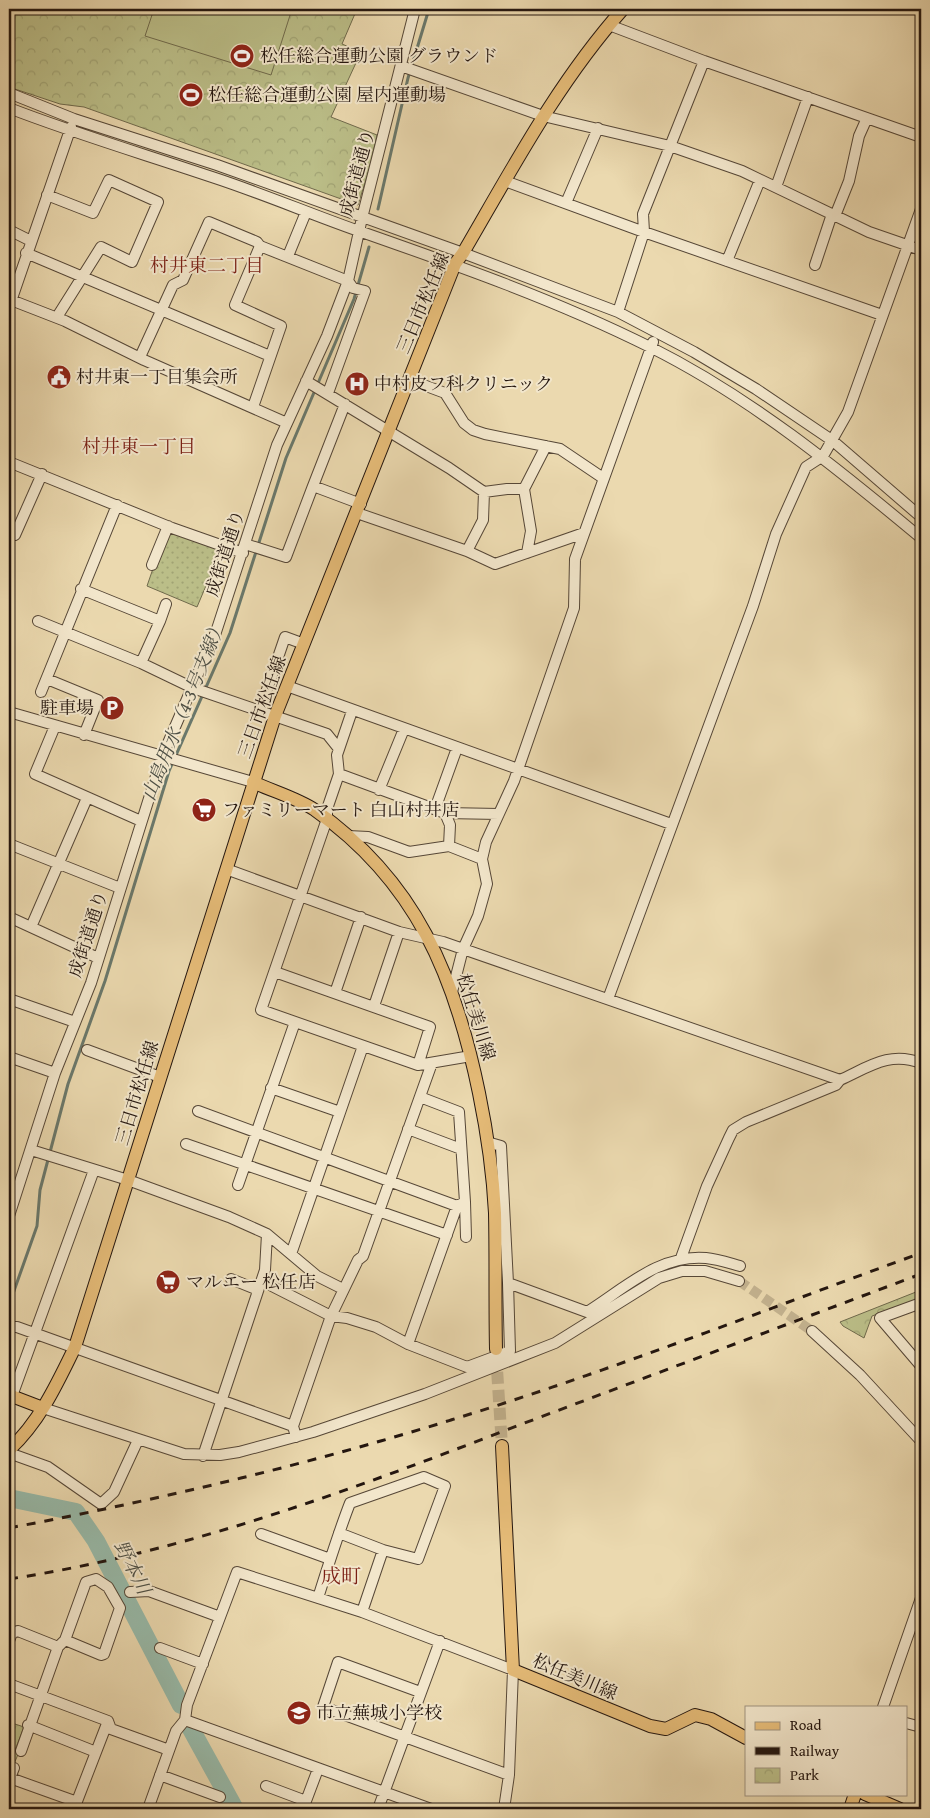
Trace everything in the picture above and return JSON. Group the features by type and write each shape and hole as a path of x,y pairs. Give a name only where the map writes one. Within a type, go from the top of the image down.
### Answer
{"main road":[{"name":"三日市松任線","path":"9,1451 43,1408 75,1347 252,782 275,716 390,432 455,264 464,253 543,116 609,25 623,9"},
{"name":"松任美川線","path":"252,782 313,809 348,836 378,864 404,897 431,941 452,992 471,1056 487,1142 495,1211 496,1349"},
{"path":"10,1396 43,1408"},
{"name":"松任美川線","path":"502,1446 513,1670 650,1726 666,1729 695,1715 711,1719 745,1737"},
{"path":"850,1809 854,1796"},
{"path":"870,1796 900,1809"}],"street":[{"name":"成街道通り","path":"9,1216 55,1072 98,958 141,821 202,691 216,632 246,548 276,444 287,423 317,387 327,336 354,286 362,218 409,69 415,9"},
{"path":"609,25 704,61 921,137"},
{"path":"618,312 644,232 643,214 704,61"},
{"path":"409,69 543,116 670,146 742,171 869,232 921,250"},
{"path":"9,94 74,119 217,165 464,253 618,312 694,352 756,389 833,441 921,516"},
{"path":"776,187 808,97"},
{"path":"9,108 69,131 215,178 455,264 568,309 651,347 769,417 823,456 921,538"},
{"path":"815,265 849,181 858,136 867,118"},
{"path":"74,119 31,241 12,286 10,303 57,318 287,423"},
{"path":"566,203 598,128"},
{"path":"47,195 93,213 109,180 158,202 132,262 101,247 81,276 57,318"},
{"path":"727,261 760,180"},
{"path":"505,181 644,232 882,315"},
{"path":"608,999 784,516 806,467 823,456 848,412 921,209"},
{"path":"288,256 306,212"},
{"path":"140,357 173,285 183,280 208,222 365,291 317,387 484,492 524,489"},
{"path":"9,230 31,241"},
{"path":"253,407 281,326 235,306 260,246"},
{"path":"26,253 162,308 270,356"},
{"path":"452,992 463,950 478,916 487,884 482,859 486,842 514,780 516,769 574,608 575,559 656,332"},
{"path":"410,380 445,393 464,423 472,430 560,449 603,478"},
{"path":"9,462 168,526 286,557 345,404"},
{"path":"527,553 531,531 524,489 546,446"},
{"path":"9,532 14,535 42,474"},
{"path":"313,486 359,508 495,564 584,533"},
{"path":"467,551 483,520 484,492"},
{"path":"41,692 81,589 117,505"},
{"path":"152,565 168,526"},
{"path":"81,589 160,621"},
{"path":"141,663 166,604"},
{"path":"38,621 141,663 202,691 327,734 339,749"},
{"path":"260,710 285,637 304,644"},
{"path":"47,679 98,700 84,734"},
{"path":"287,686 352,711 671,824"},
{"path":"352,711 337,755 340,774 327,810 327,819 276,972 261,1010 418,1065 471,1056"},
{"path":"9,712 252,782"},
{"path":"55,726 35,774 141,821"},
{"path":"379,790 404,729"},
{"path":"440,811 457,748"},
{"path":"340,774 440,811 499,814"},
{"path":"31,927 58,862 88,798"},
{"path":"440,811 450,825 450,846"},
{"path":"348,836 368,837 409,852 450,846 482,859"},
{"path":"9,844 120,888"},
{"path":"226,869 399,932 431,941 443,942 840,1080"},
{"path":"9,917 98,958"},
{"path":"335,993 361,917"},
{"path":"374,1006 399,932"},
{"path":"276,972 430,1027 418,1065"},
{"path":"9,999 75,1022"},
{"path":"238,1185 295,1022"},
{"path":"291,1254 363,1046"},
{"path":"87,1050 160,1077"},
{"path":"9,1057 55,1072"},
{"path":"680,1258 707,1186 733,1130 746,1122 836,1085 840,1080 887,1060 905,1057 921,1063"},
{"path":"296,1437 293,1426 331,1316 358,1260 363,1256 432,1063"},
{"path":"271,1088 340,1112"},
{"path":"420,1098 459,1112 461,1204 466,1237"},
{"path":"198,1112 390,1182 461,1204"},
{"path":"408,1129 461,1149"},
{"path":"231,1279 260,1285 331,1316 347,1318 376,1327 408,1344 467,1367 510,1351 501,1146 487,1142"},
{"path":"186,1144 380,1210 447,1235"},
{"path":"31,1150 128,1180 229,1217 267,1234 317,1276 343,1289"},
{"path":"10,1396 94,1170"},
{"path":"408,1344 447,1235 461,1204"},
{"path":"203,1456 220,1400 265,1270 267,1234"},
{"path":"508,1284 586,1312 640,1276 680,1258 707,1258 740,1266"},
{"path":"43,1408 184,1454 203,1456 239,1452 296,1437 425,1394 555,1343 659,1278 682,1271 705,1271 739,1281"},
{"path":"919,1360 880,1318 921,1303"},
{"path":"9,1327 34,1333 75,1347 293,1426"},
{"path":"812,1331 860,1375 921,1441"},
{"path":"9,1451 48,1467 101,1504 114,1492 138,1440"},
{"path":"318,1598 330,1559 339,1533 350,1503 424,1477 445,1486 418,1559 383,1550 339,1533"},
{"path":"261,1534 330,1559"},
{"path":"362,1612 383,1550"},
{"path":"148,1809 176,1731 185,1720 187,1705 237,1572 362,1612 513,1670 509,1775 504,1809"},
{"path":"9,1641 12,1633 18,1631 61,1644 101,1655 104,1654 120,1608 108,1587 102,1582 96,1578 86,1582 61,1644 39,1695 21,1750"},
{"path":"130,1592 149,1591 220,1617"},
{"path":"883,1706 921,1598"},
{"path":"378,1809 440,1641"},
{"path":"160,1648 203,1664"},
{"path":"420,1692 338,1662 322,1707 509,1775"},
{"path":"9,1684 108,1722 111,1729 169,1750"},
{"path":"185,1720 431,1809"},
{"path":"11,1776 76,1806 108,1722"},
{"path":"908,1724 921,1727"},
{"path":"28,1725 96,1752"},
{"path":"266,1786 305,1805 318,1769"},
{"path":"160,1775 220,1797"}],"green space":[{"path":"9,9 357,9 342,44 361,52 331,117 377,135 358,205 84,107 60,104 9,87"},
{"name":"松任総合運動公園 グラウンド","path":"154,9 292,9 271,75 145,36"},
{"path":"167,528 222,548 197,607 147,586"},
{"path":"921,1290 921,1298 872,1316 864,1338 843,1326 840,1322"},
{"path":"9,1722 24,1727 15,1750 19,1752 14,1764 9,1762"}],"waterway":[{"name":"山島用水（4-3号支線）","path":"378,209 408,78 429,9"},
{"name":"山島用水（4-3号支線）","path":"9,1305 37,1226 40,1190 68,1084 105,981 169,771 230,633 286,458 354,299 369,247"},
{"name":"野本川","path":"9,1498 76,1512 96,1541 181,1705"},
{"name":"野本川","path":"191,1729 235,1809"}],"tunnel":[{"path":"739,1281 812,1331"},
{"path":"496,1354 502,1446"}],"railway":[{"path":"9,1528 121,1506 287,1467 451,1420 628,1361 921,1253"},
{"path":"9,1579 141,1553 269,1516 396,1472 921,1274"}],"place":[{"name":"松任総合運動公園 グラウンド","path":"242,56"},
{"name":"松任総合運動公園 屋内運動場","path":"191,95"},
{"name":"村井東一丁目集会所","path":"59,377"},
{"name":"中村皮フ科クリニック","path":"357,384"},
{"name":"駐車場","path":"112,708"},
{"name":"ファミリーマート 白山村井店","path":"204,810"},
{"name":"マルエー 松任店","path":"168,1282"},
{"name":"市立蕪城小学校","path":"299,1713"}],"district":[{"name":"村井東二丁目","path":"207,265"},
{"name":"村井東一丁目","path":"139,446"},
{"name":"成町","path":"341,1576"}]}
